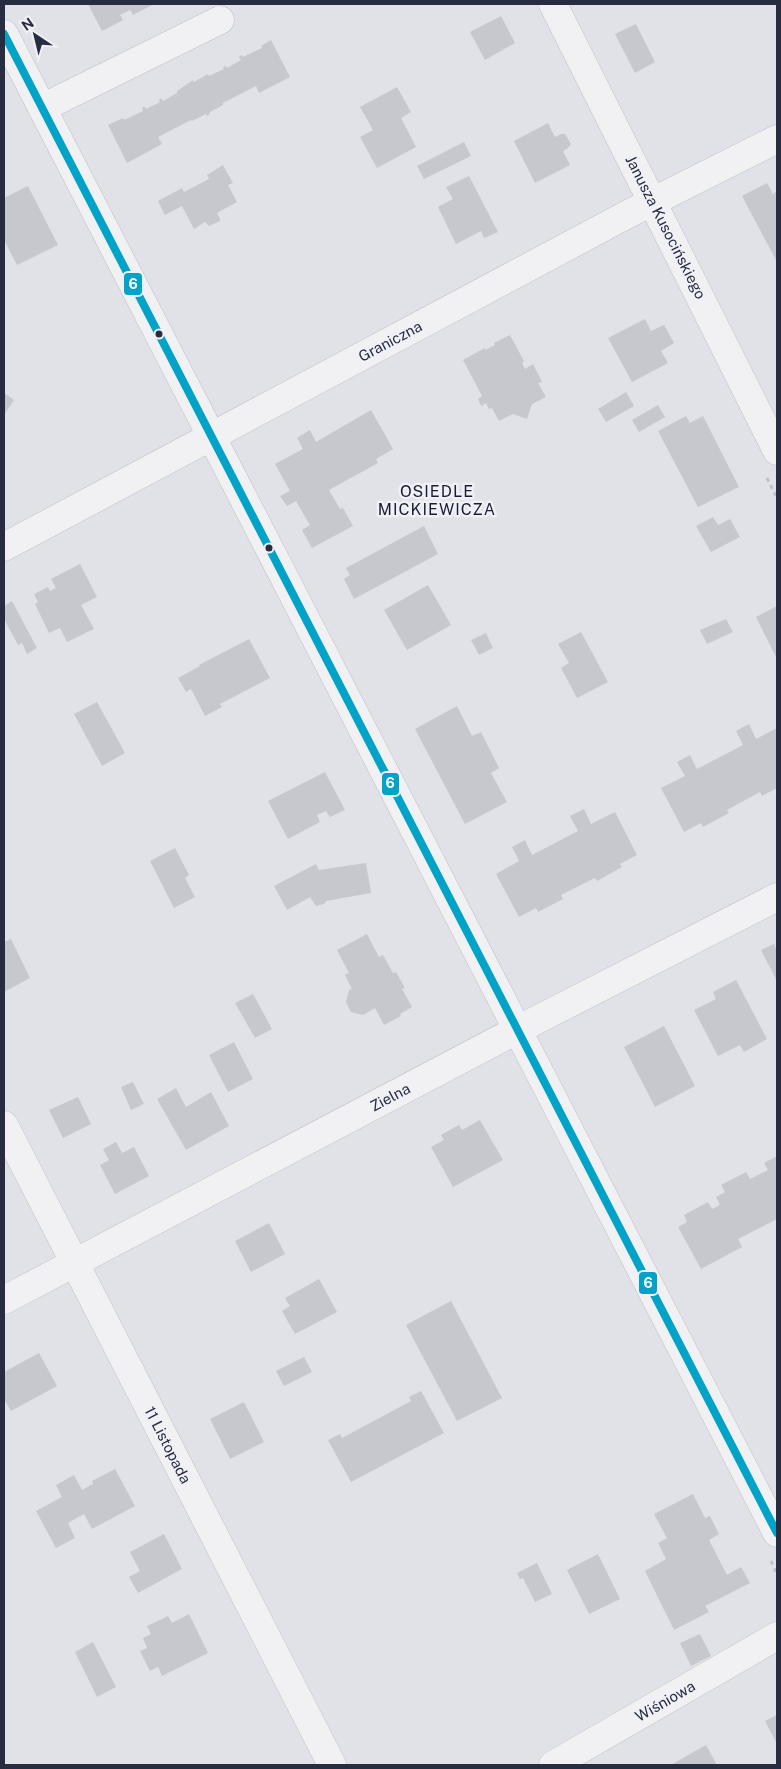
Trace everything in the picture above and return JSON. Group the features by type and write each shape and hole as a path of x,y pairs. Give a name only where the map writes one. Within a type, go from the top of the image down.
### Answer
{"street":[{"name":"Janusza Kusocińskiego","path":"553,4 777,451"},
{"path":"42,108 220,20"},
{"path":"4,34 777,1533"},
{"name":"Graniczna","path":"4,547 211,435 653,202 777,139"},
{"name":"Zielna","path":"4,1300 777,897"},
{"name":"11 Listopada","path":"4,1125 332,1765"},
{"name":"Wiśniowa","path":"553,1765 777,1636"}],"building":[{"path":"88,4 154,4 133,15 130,10 120,15 123,20 102,31"},
{"path":"501,16 515,43 485,60 470,32"},
{"path":"636,24 655,62 635,73 615,34"},
{"path":"271,40 290,77 259,93 256,86 223,103 223,105 210,112 209,115 207,116 206,114 191,120 158,137 162,144 127,163 108,125 143,111 143,107 146,109 160,102 161,98 163,101 193,80 194,82 208,74 209,76 224,69 223,67 226,66 227,68 241,60 240,56 242,55 243,57 262,48 261,46"},
{"path":"397,87 411,112 401,118 416,147 377,168 360,137 373,130 360,107"},
{"path":"548,123 555,137 565,134 571,144 563,151 570,165 535,183 514,141"},
{"path":"464,142 471,156 424,179 417,166"},
{"path":"223,165 233,183 228,185 237,202 217,213 220,221 209,226 205,222 194,229 182,206 165,215 158,201 182,188 184,192 209,179 207,175"},
{"path":"469,176 498,232 484,238 481,231 456,244 438,207 453,199 446,187"},
{"path":"767,183 773,194 777,191 776,260 742,196"},
{"path":"28,186 58,245 17,265 4,240 4,198"},
{"path":"645,319 651,331 664,325 674,343 661,351 668,363 632,382 608,338"},
{"path":"510,335 524,361 522,363 525,369 533,364 542,382 538,383 546,397 532,404 527,419 513,414 499,421 492,408 489,409 486,403 481,406 478,399 482,396 463,360 485,348 485,350 495,345 494,343"},
{"path":"626,392 634,406 606,422 598,409"},
{"path":"4,393 14,400 4,415"},
{"path":"658,405 665,417 639,432 632,420"},
{"path":"371,410 393,449 376,459 378,463 329,490 340,509 343,508 353,526 312,548 302,530 310,525 296,501 287,506 280,496 290,491 275,464 303,449 297,438 310,430 316,442"},
{"path":"686,416 690,423 703,416 739,487 698,507 658,431"},
{"path":"713,517 718,525 730,519 740,537 711,552 696,526"},
{"path":"424,526 438,554 354,599 344,579 350,575 346,568"},
{"path":"80,564 97,597 81,605 94,629 67,642 60,628 49,633 35,604 38,602 34,594 48,587 50,591 56,588 51,579"},
{"path":"428,585 451,625 407,650 384,610"},
{"path":"12,601 37,648 27,654 22,643 18,645 4,619 4,606"},
{"path":"777,606 777,659 756,617"},
{"path":"726,619 733,632 707,644 700,630"},
{"path":"581,632 608,682 577,698 561,668 569,663 558,644"},
{"path":"486,633 493,648 479,655 471,640"},
{"path":"249,639 270,678 220,704 222,707 205,716 191,689 186,692 178,678"},
{"path":"97,702 125,753 102,766 74,714"},
{"path":"457,706 472,736 481,732 499,768 491,773 507,802 465,824 415,729"},
{"path":"749,724 756,739 777,728 777,788 762,796 760,792 727,810 729,813 703,827 701,823 684,832 661,788 685,776 677,762 690,755 697,769 743,745 736,731"},
{"path":"325,772 345,810 330,817 326,811 317,815 320,822 288,839 268,801"},
{"path":"584,809 591,824 615,812 637,855 620,864 622,867 597,881 595,878 561,895 563,899 538,912 536,908 519,917 496,874 519,861 512,847 525,840 532,855 578,831 570,816"},
{"path":"175,848 189,875 185,878 195,897 174,908 150,861"},
{"path":"366,863 371,893 326,901 324,904 316,906 310,897 287,910 274,886 316,864 319,870"},
{"path":"367,934 379,957 383,955 393,973 396,972 405,988 402,989 412,1007 400,1014 401,1016 384,1025 375,1008 363,1015 351,1012 346,1002 349,990 352,989 345,975 349,973 337,950"},
{"path":"11,939 30,978 4,992 4,942"},
{"path":"774,944 777,951 777,981 761,950"},
{"path":"736,980 767,1039 744,1052 740,1045 718,1056 694,1010 716,999 713,992"},
{"path":"253,994 272,1029 255,1038 235,1003"},
{"path":"664,1026 695,1086 655,1107 624,1047"},
{"path":"234,1042 253,1079 228,1092 209,1055"},
{"path":"133,1082 144,1104 131,1110 121,1087"},
{"path":"176,1088 186,1107 211,1092 229,1126 186,1150 157,1099"},
{"path":"78,1097 91,1124 63,1138 49,1110"},
{"path":"480,1120 503,1160 453,1187 431,1147 444,1140 441,1135 459,1125 462,1130"},
{"path":"116,1142 122,1153 134,1147 149,1176 115,1194 100,1165 109,1160 103,1149"},
{"path":"777,1156 777,1219 738,1239 742,1247 701,1269 678,1227 687,1222 684,1215 708,1202 712,1209 720,1205 716,1197 725,1192 721,1185 746,1172 750,1179 768,1170 764,1163"},
{"path":"269,1223 285,1254 251,1272 235,1241"},
{"path":"319,1279 337,1312 295,1334 282,1311 290,1306 285,1298"},
{"path":"451,1301 502,1398 457,1421 406,1325"},
{"path":"39,1353 57,1386 11,1411 4,1399 4,1372"},
{"path":"304,1357 312,1372 284,1386 276,1371"},
{"path":"421,1391 444,1433 351,1482 328,1440 340,1434 342,1438 411,1401 409,1397"},
{"path":"244,1402 264,1442 230,1459 210,1419"},
{"path":"115,1469 135,1506 92,1529 84,1514 68,1523 75,1538 56,1548 36,1511 62,1497 56,1485 74,1475 82,1490 93,1484 92,1481"},
{"path":"693,1494 705,1518 710,1516 719,1534 709,1540 727,1575 741,1567 750,1583 705,1606 709,1612 674,1630 645,1571 666,1559 658,1543 667,1538 654,1514"},
{"path":"164,1534 182,1569 138,1593 129,1577 140,1571 130,1552"},
{"path":"598,1554 620,1599 589,1614 567,1570"},
{"path":"537,1563 552,1594 535,1602 523,1578 520,1579 517,1573"},
{"path":"189,1614 208,1653 162,1676 158,1667 150,1671 140,1651 147,1648 143,1638 151,1634 147,1626 168,1616 172,1623"},
{"path":"700,1634 711,1656 691,1666 680,1643"},
{"path":"93,1642 116,1687 97,1697 75,1652"},
{"path":"777,1715 777,1744 765,1721"},
{"path":"706,1745 717,1765 671,1765 683,1758"}],"transit line":[{"name":"6","path":"4,34 777,1533"}],"district":[{"name":"OSIEDLE MICKIEWICZA","path":"437,500"}]}
